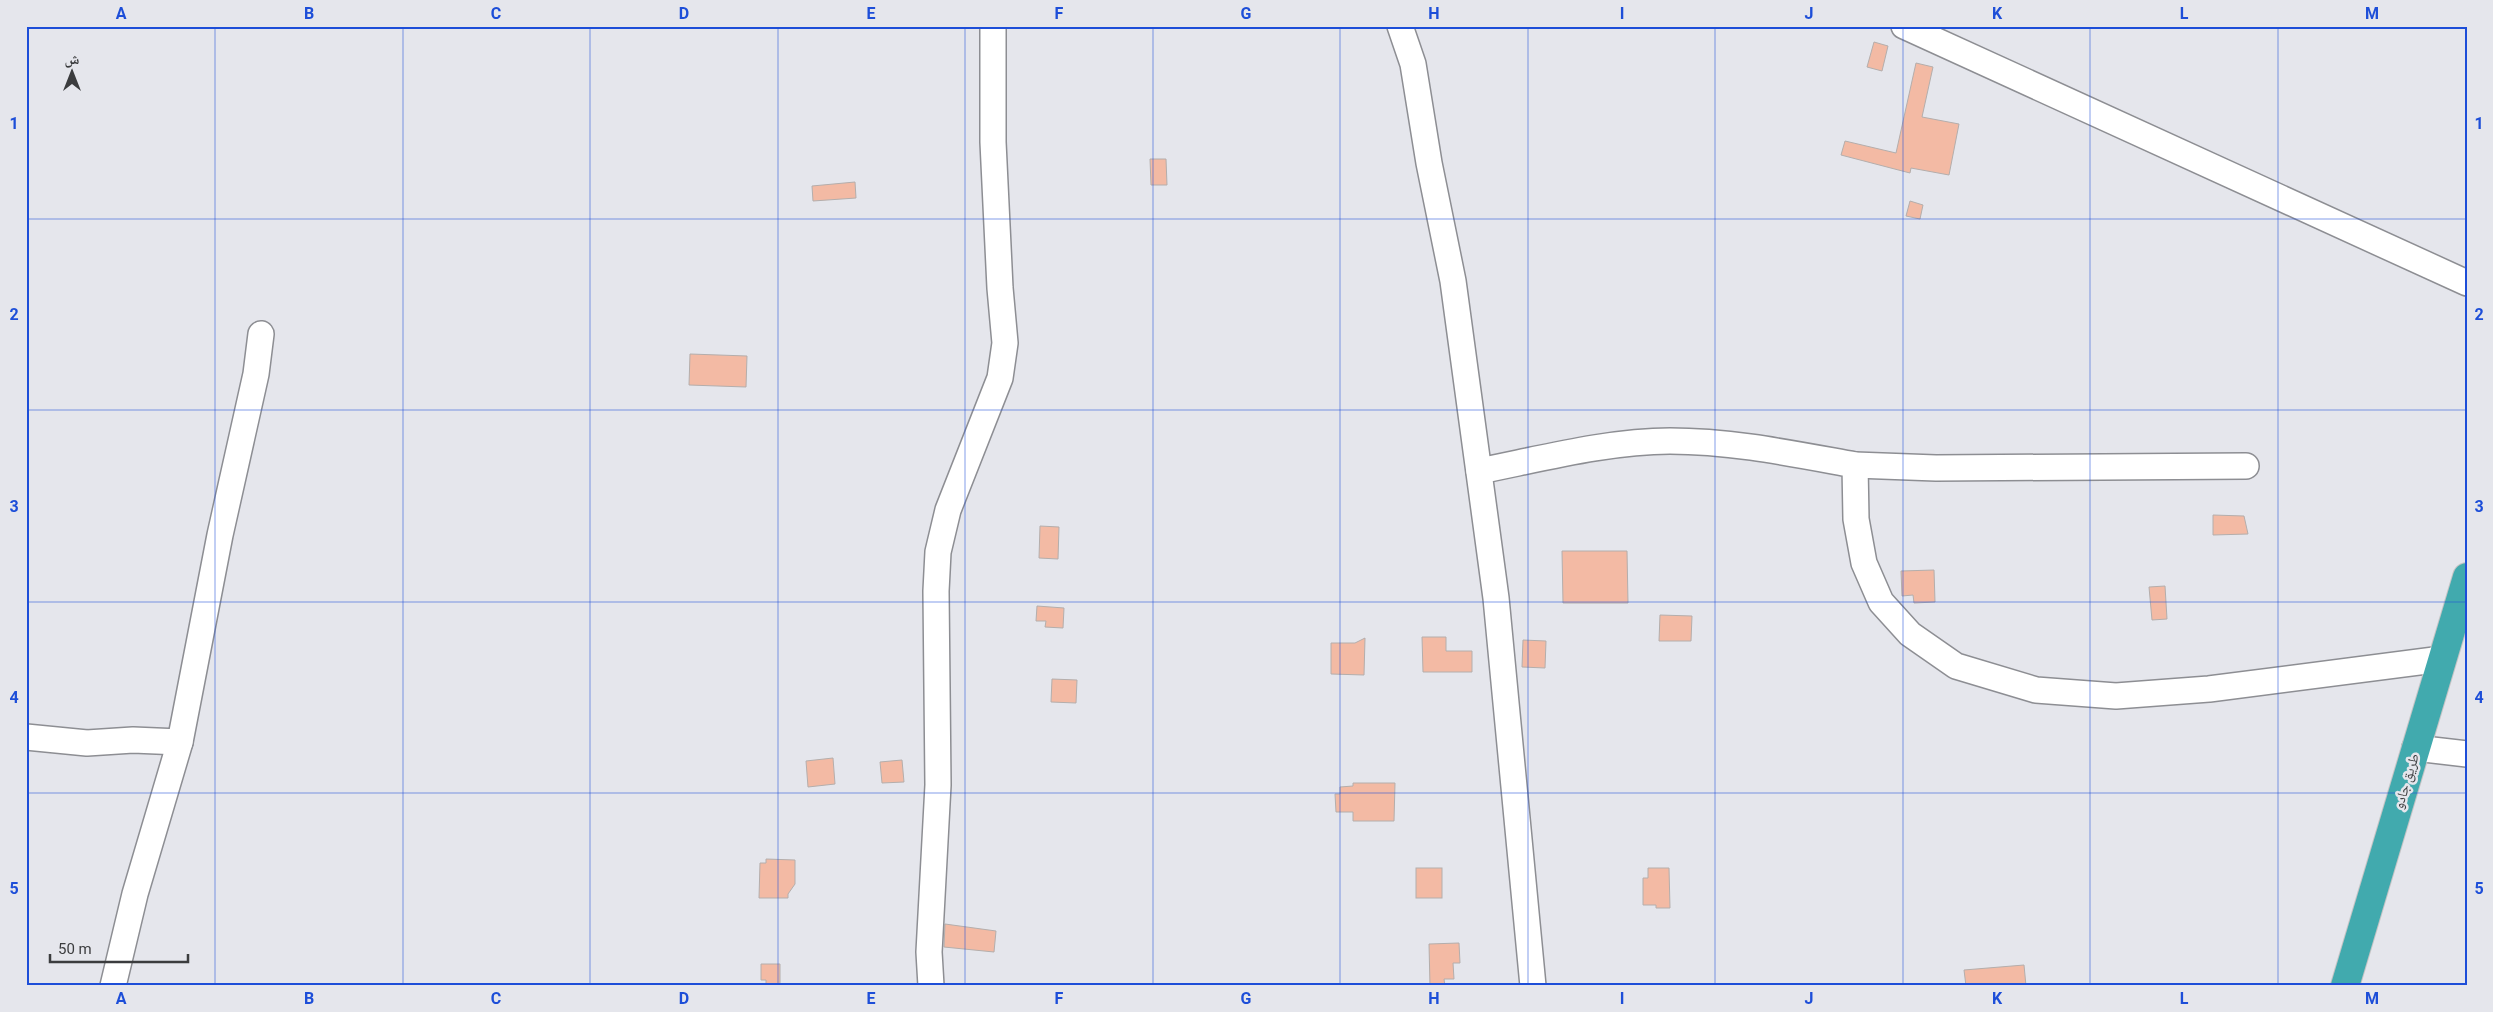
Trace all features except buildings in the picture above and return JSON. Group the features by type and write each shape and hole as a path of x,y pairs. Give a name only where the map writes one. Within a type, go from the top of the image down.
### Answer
{"highway":[{"name":"طريق جادو","path":"2345,986 2467,577"}],"street":[{"path":"931,986 930,952 938,785 936,591 938,552 948,510 1000,378 1005,343 1000,288 993,142 993,26"},
{"path":"1400,26 1413,64 1429,163 1453,281 1496,598 1532,986"},
{"path":"1904,26 2467,283"},
{"path":"113,986 134,894 180,742 220,535 256,374 261,334"},
{"path":"1479,471 1584,450 1670,441 1763,448 1855,465 1936,468 2246,466"},
{"path":"1855,465 1856,519 1864,563 1881,602 1910,634 1956,666 2036,690 2116,696 2209,689 2442,659"},
{"path":"26,737 87,744 133,740 180,742"},
{"path":"2415,748 2467,754"}]}
